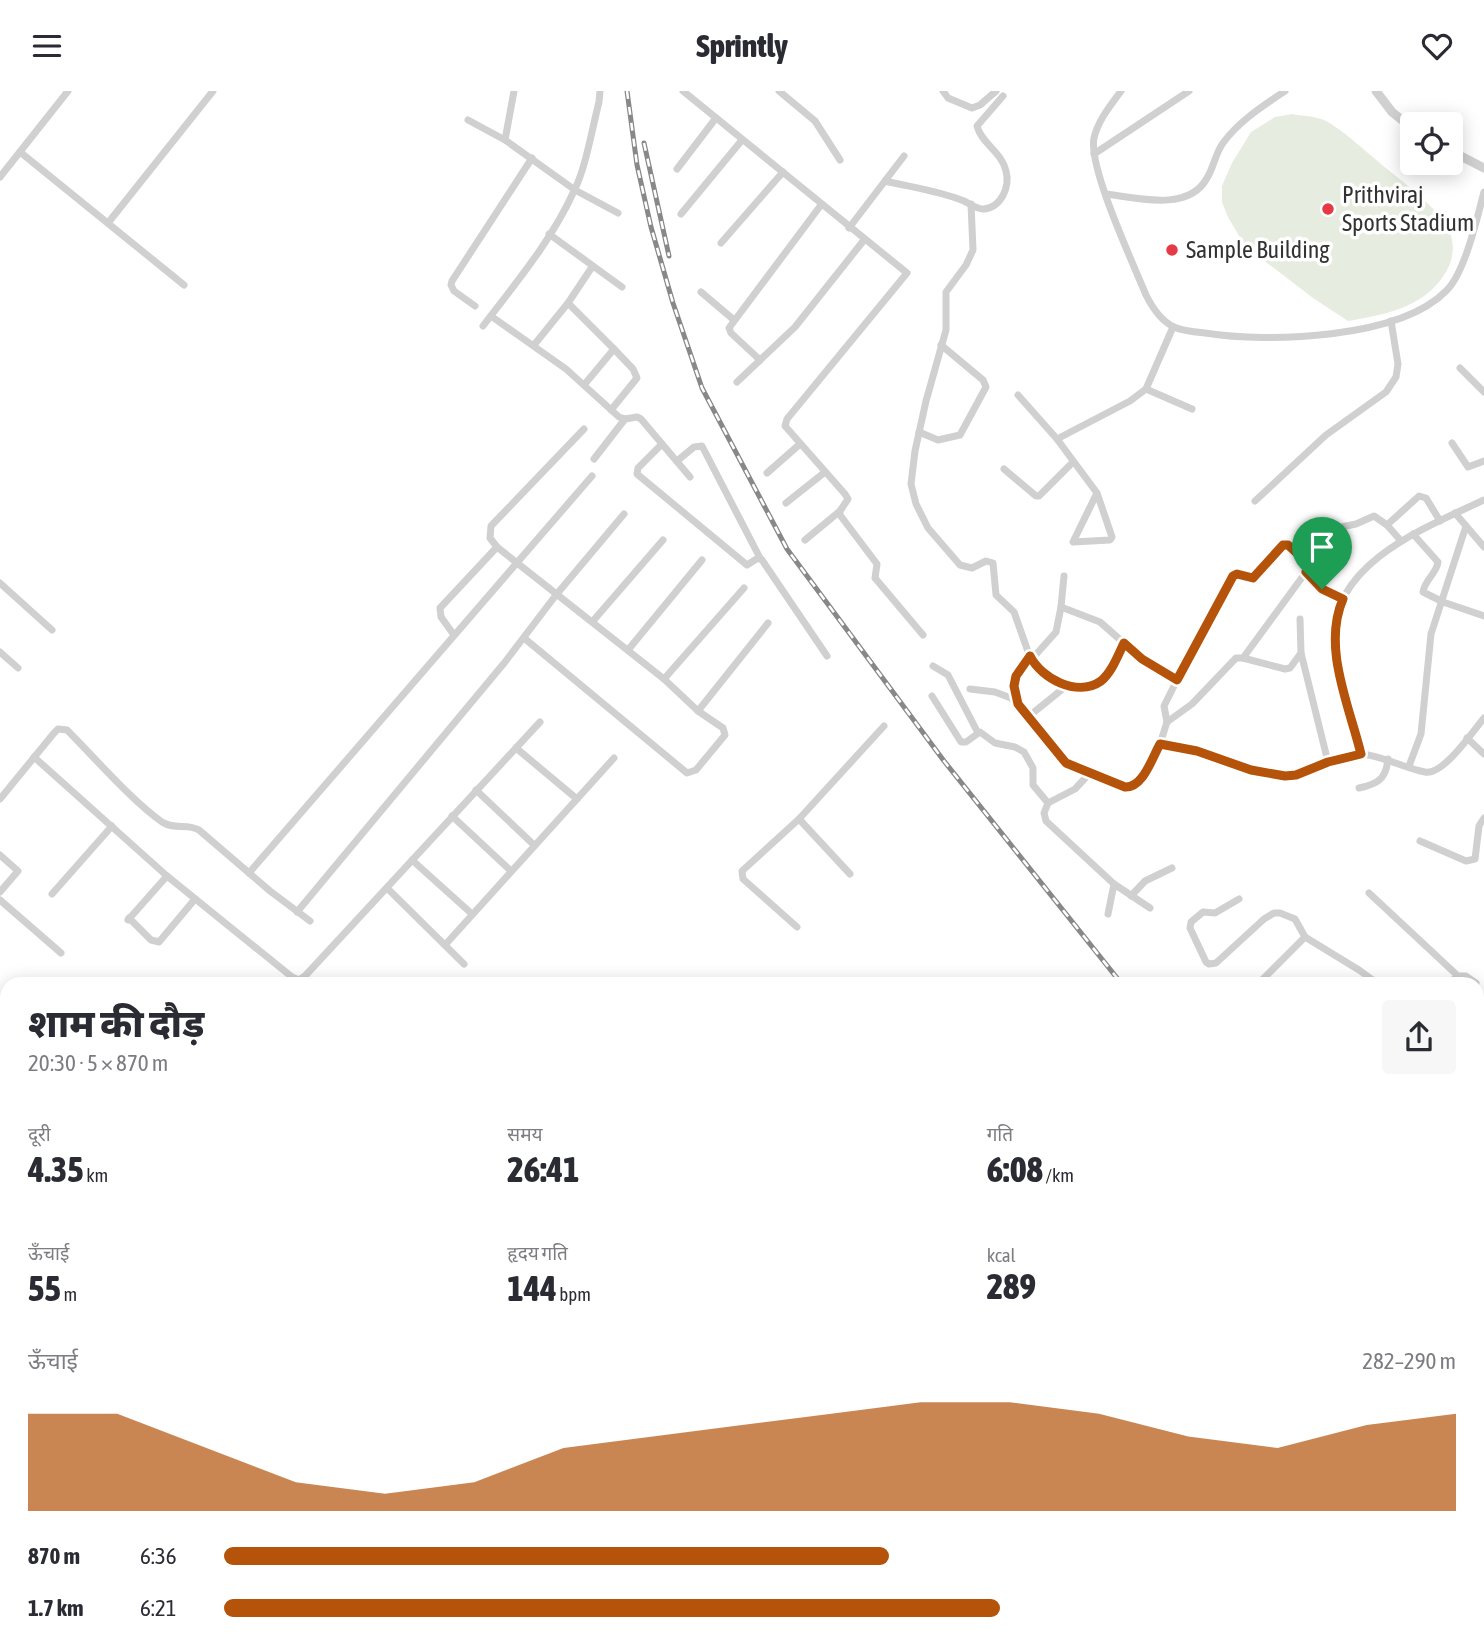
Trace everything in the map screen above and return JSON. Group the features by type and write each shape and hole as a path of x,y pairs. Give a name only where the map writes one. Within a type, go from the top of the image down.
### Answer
{"street":[{"path":"0,177 68,91"},
{"path":"108,223 213,91"},
{"path":"505,140 514,91"},
{"path":"483,326 549,234 575,190 600,91"},
{"path":"683,91 849,228 908,273 785,422 786,429 847,497 840,511 805,540"},
{"path":"779,91 820,127 840,160"},
{"path":"788,99 795,91"},
{"path":"943,91 947,98 972,108 1000,94"},
{"path":"1121,91 1097,127 1094,154 1106,194 1146,295 1153,307 1173,327 1218,335 1268,338 1324,334 1391,321 1435,301 1448,290 1460,269 1484,192"},
{"path":"1094,154 1189,91"},
{"path":"1106,194 1156,200 1191,194 1207,179 1219,149 1233,131 1285,91"},
{"path":"1376,91 1400,118"},
{"path":"885,181 957,198 984,209 992,206 1007,187 1006,171 999,154 979,133 977,126 1000,94"},
{"path":"677,169 716,118"},
{"path":"468,120 505,140 575,190 618,213"},
{"path":"681,214 742,140"},
{"path":"20,152 184,285"},
{"path":"849,228 904,156"},
{"path":"1463,157 1484,168"},
{"path":"475,306 454,291 452,281 532,158"},
{"path":"721,243 783,172"},
{"path":"971,204 972,250 966,265 946,292 944,299 947,321 919,432 911,484 921,517 934,537 960,565 972,568 986,561 993,563 996,595 1014,612 1030,658 1065,687"},
{"path":"760,359 731,333 729,328 821,205"},
{"path":"549,234 622,288"},
{"path":"737,382 795,327 864,240"},
{"path":"534,345 568,303 592,267"},
{"path":"701,292 734,320"},
{"path":"568,303 633,369 637,377 611,410"},
{"path":"491,316 534,345 611,410 625,419 640,419 690,477"},
{"path":"1255,501 1326,435 1386,392 1395,377 1398,363 1391,321"},
{"path":"1057,439 1130,401 1146,389 1173,327"},
{"path":"919,432 938,440 960,435 985,387 983,380 941,345"},
{"path":"583,385 614,349"},
{"path":"1460,368 1484,392"},
{"path":"1146,389 1192,409"},
{"path":"1018,395 1057,439 1097,493 1111,540 1073,542 1097,493"},
{"path":"594,459 625,419"},
{"path":"524,638 687,773 696,770 725,735 723,728 698,711 664,679 593,621 516,563 490,538 493,522 584,429"},
{"path":"1452,443 1468,467 1484,461"},
{"path":"662,444 638,468 637,474 747,565 760,558"},
{"path":"767,473 800,444"},
{"path":"677,461 694,447 702,446 760,558 827,656"},
{"path":"1004,469 1039,496 1073,462"},
{"path":"786,503 825,472"},
{"path":"249,873 592,476"},
{"path":"1387,526 1421,496 1426,498 1440,521"},
{"path":"1361,754 1335,651 1334,628 1343,599 1364,570 1401,541 1484,500"},
{"path":"840,511 840,515 877,564 874,578 923,635"},
{"path":"1455,513 1484,547"},
{"path":"298,912 624,514"},
{"path":"1243,658 1341,527 1374,516 1401,541"},
{"path":"1409,766 1421,734 1428,646 1466,526"},
{"path":"1413,534 1438,562 1423,587 1423,592 1484,616"},
{"path":"593,621 663,540"},
{"path":"970,689 1004,694 1018,704 1066,763 1125,787 1135,786 1160,744 1167,722 1164,706 1236,574 1253,578 1279,547 1285,544 1322,589 1343,599"},
{"path":"454,635 441,617 440,608 497,547"},
{"path":"628,650 702,560"},
{"path":"1018,704 1014,686 1016,676 1056,632 1064,576"},
{"path":"0,583 52,630"},
{"path":"664,679 744,587"},
{"path":"1061,607 1100,622 1142,659 1177,680"},
{"path":"1300,619 1301,653 1328,762"},
{"path":"698,711 768,623"},
{"path":"1028,717 1065,687 1087,686 1101,681 1124,643"},
{"path":"0,652 18,668"},
{"path":"1167,722 1192,704 1233,660 1243,658 1285,669 1290,668 1301,653"},
{"path":"933,666 947,675 978,733 995,743 1015,747 1024,752 1033,768 1033,785 1048,803"},
{"path":"932,696 961,742 966,742 978,733"},
{"path":"1160,744 1197,751 1251,770 1276,775 1296,775 1328,762 1361,754 1433,773 1445,764 1484,718"},
{"path":"304,977 540,722"},
{"path":"797,927 741,876 742,871 799,819 884,726"},
{"path":"0,799 58,729 67,730 162,821 173,826 195,827 310,921"},
{"path":"1467,738 1484,754"},
{"path":"516,748 577,799"},
{"path":"34,757 167,876 295,977"},
{"path":"445,945 614,758"},
{"path":"1359,788 1382,779 1388,759"},
{"path":"1089,774 1075,789 1048,803 1044,813 1046,821 1114,884 1150,908"},
{"path":"476,790 534,845"},
{"path":"452,816 511,871"},
{"path":"1420,841 1466,861 1473,861 1479,826 1484,818"},
{"path":"799,819 850,874"},
{"path":"52,894 112,826"},
{"path":"0,855 18,871 0,892"},
{"path":"412,860 472,914"},
{"path":"1131,896 1145,881 1172,868"},
{"path":"167,876 128,920 151,940 159,942 195,899"},
{"path":"1108,914 1114,884"},
{"path":"387,888 464,964"},
{"path":"1369,893 1458,976 1467,977"},
{"path":"1239,899 1215,913 1203,912 1189,925 1209,964 1216,963 1264,919 1274,913 1280,913 1295,919 1305,937 1368,977"},
{"path":"0,900 61,953"},
{"path":"1265,977 1305,937"}],"shaded area":[{"name":"Prithviraj Sports Stadium","path":"1292,114 1320,119 1339,129 1420,196 1443,220 1453,246 1450,264 1432,290 1420,299 1393,311 1348,321 1245,246 1222,202 1222,186 1251,132 1275,117"}],"railway":[{"path":"627,91 637,165 651,227 702,388 787,549 944,761 1116,977"},
{"path":"644,143 669,256"}],"place":[{"name":"Prithviraj Sports Stadium","path":"1328,209"},
{"name":"Sample Building","path":"1172,250"}],"route":[{"path":"1285,544 1311,566 1306,572 1322,589 1343,599 1334,628 1335,651 1361,754 1328,762 1304,773 1285,776 1251,770 1197,751 1160,744 1139,782 1135,786 1125,787 1066,763 1018,704 1014,681 1030,656 1036,665 1065,687 1087,686 1106,676 1124,643 1142,659 1177,680 1233,576 1237,574 1250,579 1255,577 1279,547 1285,544"}]}
